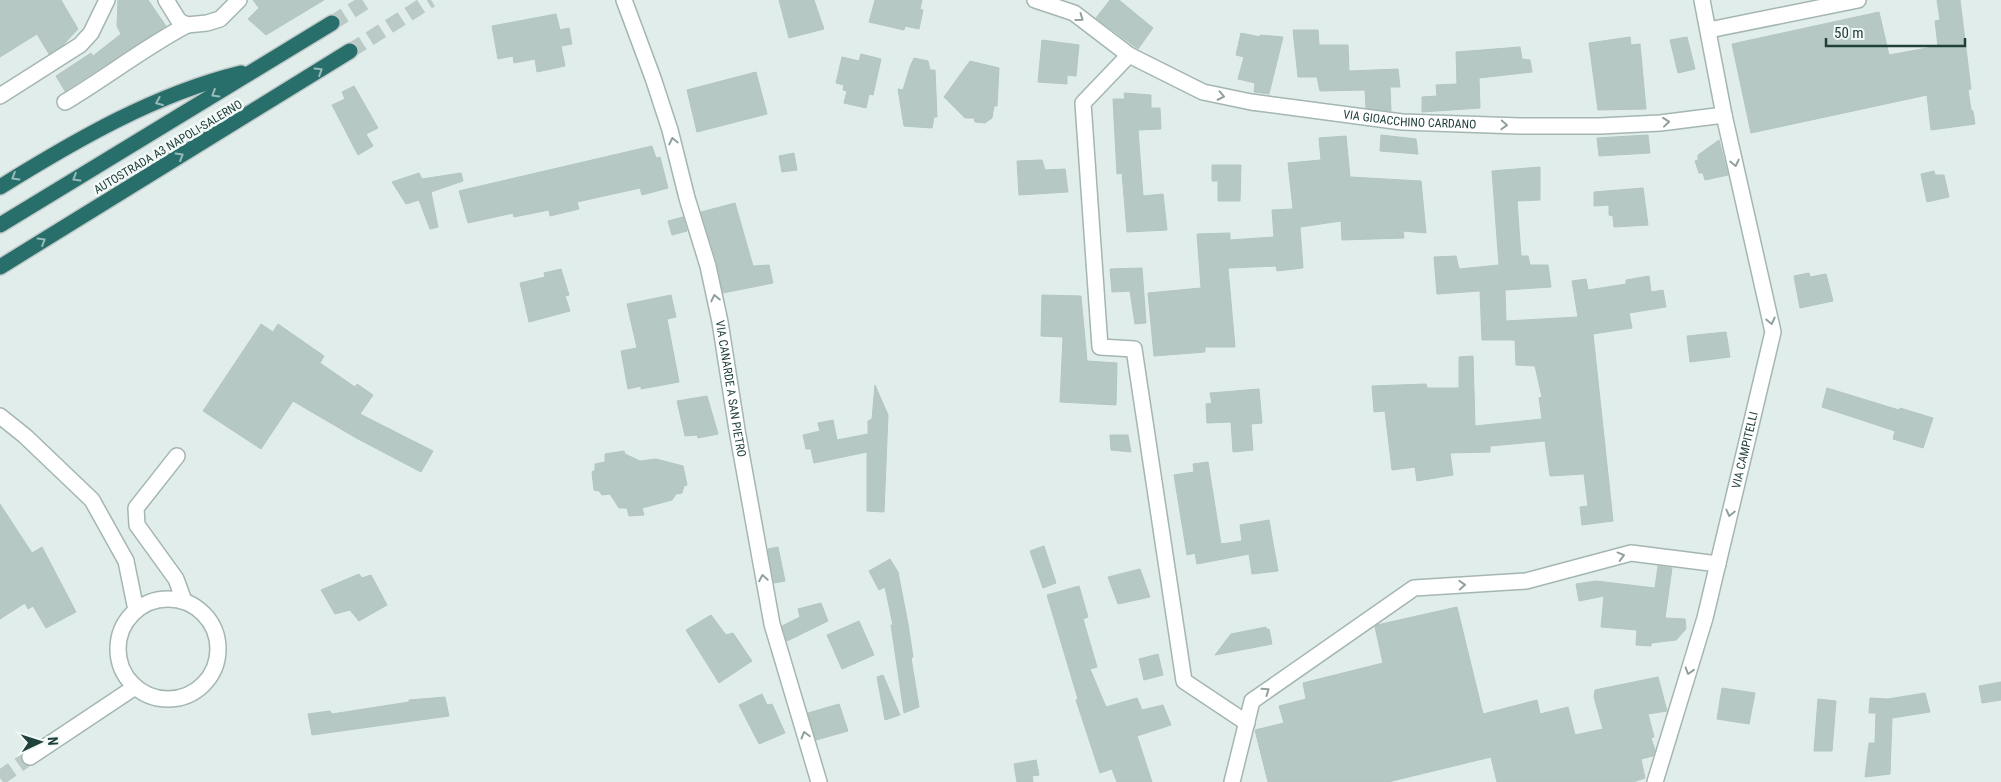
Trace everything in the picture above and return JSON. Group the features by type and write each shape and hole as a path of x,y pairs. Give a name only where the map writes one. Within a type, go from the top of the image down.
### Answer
{"highway":[{"name":"AUTOSTRADA A3 NAPOLI-SALERNO","path":"0,224 332,23"},
{"name":"AUTOSTRADA A3 NAPOLI-SALERNO","path":"0,267 256,111 350,51"},
{"path":"0,187 114,121 210,81 255,70"}],"street":[{"path":"0,96 80,46 91,32 107,0"},
{"path":"166,0 179,21 187,25"},
{"path":"65,102 100,81 166,36 187,25 207,23 220,19 239,0"},
{"name":"VIA CANARDE A SAN PIETRO","path":"624,0 670,130 686,198 708,266 720,322 737,430 772,624 819,782"},
{"name":"VIA GIOACCHINO CARDANO","path":"1035,0 1074,13 1129,56 1203,92 1252,102 1402,122 1520,126 1600,126 1660,123 1724,115"},
{"path":"1702,0 1724,115"},
{"path":"1709,30 1858,0"},
{"path":"1129,56 1083,103 1100,347 1134,349 1184,681 1247,723"},
{"name":"VIA CAMPITELLI","path":"1655,782 1705,618 1773,332 1724,115"},
{"path":"0,416 25,436 92,500 126,561 136,610"},
{"path":"177,456 136,508 137,525 176,579 184,601"},
{"path":"1232,782 1252,701 1414,588 1526,581 1631,553 1718,564"},
{"path":"167,599 184,601 198,609 209,620 216,635 218,651 215,667 207,681 195,692 180,698 164,700 149,696 135,687 119,663 117,648 120,634 126,621 136,610 150,602 167,599"},
{"path":"30,757 135,687"}],"building":[{"path":"0,0 61,0 78,29 63,45 49,54 37,34 0,57"},
{"path":"118,0 148,0 166,26 65,91 56,76 91,53 93,56 121,34 117,26"},
{"path":"253,0 324,0 266,35 248,19 259,8"},
{"path":"779,0 814,0 824,29 789,38"},
{"path":"875,0 922,0 920,9 923,10 919,29 905,26 904,30 869,22"},
{"path":"1110,0 1119,0 1153,28 1138,49 1096,18"},
{"path":"1937,0 1960,0 1971,89 1968,90 1975,124 1931,130 1927,95 1751,133 1732,44 1879,12 1889,55 1938,46 1935,21 1940,20"},
{"path":"556,14 560,30 569,28 572,44 561,46 565,66 537,72 535,59 514,63 513,56 498,59 492,26"},
{"path":"1293,30 1318,30 1319,45 1348,45 1349,71 1398,69 1400,87 1390,87 1391,111 1366,108 1365,90 1320,91 1317,77 1298,77"},
{"path":"1241,33 1260,37 1260,35 1283,37 1269,94 1254,92 1255,83 1238,79 1244,57 1236,55"},
{"path":"1630,37 1631,45 1640,44 1646,109 1598,110 1589,43"},
{"path":"1687,37 1695,69 1678,73 1670,40"},
{"path":"1042,40 1079,45 1076,76 1067,75 1067,84 1038,82"},
{"path":"1520,47 1522,59 1530,60 1532,72 1479,78 1480,108 1422,112 1422,97 1437,96 1436,85 1457,84 1456,52"},
{"path":"861,54 881,59 873,95 869,94 866,108 844,103 847,91 843,90 844,85 836,83 842,57 859,61"},
{"path":"914,58 928,61 930,70 935,70 937,117 934,117 932,128 904,126 898,89 903,90"},
{"path":"970,61 999,68 997,106 994,106 992,118 985,123 975,122 974,118 965,118 944,97"},
{"path":"756,72 767,114 697,132 687,90"},
{"path":"354,86 378,128 366,134 373,146 358,155 332,105 345,99 342,92"},
{"path":"1124,93 1151,95 1151,108 1160,108 1161,129 1138,130 1143,196 1163,194 1167,230 1127,232 1122,173 1117,174 1113,99 1125,99"},
{"path":"1381,135 1416,139 1418,154 1380,151"},
{"path":"1648,135 1650,153 1599,156 1597,138"},
{"path":"1346,136 1350,177 1421,181 1426,233 1403,231 1404,238 1342,240 1341,221 1300,227 1303,268 1277,271 1276,266 1228,268 1235,347 1205,347 1205,352 1154,356 1148,293 1201,288 1197,234 1230,233 1230,240 1274,237 1272,210 1293,209 1288,163 1321,160 1319,138"},
{"path":"1719,140 1728,175 1705,180 1703,173 1699,173 1695,161 1698,160 1698,155"},
{"path":"652,146 656,158 660,157 668,188 642,195 640,188 577,202 579,209 550,216 549,210 514,217 513,213 468,223 459,191"},
{"path":"794,153 797,170 782,172 779,156"},
{"path":"1042,160 1045,170 1065,169 1068,192 1019,195 1017,161"},
{"path":"1212,165 1241,165 1240,201 1218,201 1218,181 1212,181"},
{"path":"1540,167 1540,200 1517,201 1521,256 1528,256 1530,265 1548,265 1551,287 1505,290 1506,321 1578,317 1572,281 1586,279 1588,290 1626,284 1626,280 1649,276 1651,292 1663,290 1666,307 1629,313 1632,328 1593,334 1613,521 1582,525 1580,507 1588,506 1584,474 1550,476 1545,441 1490,446 1490,452 1450,453 1453,475 1417,481 1415,467 1392,470 1385,411 1374,412 1372,386 1426,384 1427,388 1459,388 1459,357 1473,356 1475,426 1542,419 1539,398 1542,397 1535,366 1516,365 1515,340 1482,340 1480,291 1437,294 1434,257 1456,256 1459,269 1499,265 1492,171"},
{"path":"1934,171 1935,175 1944,175 1949,197 1927,202 1921,174"},
{"path":"419,173 422,179 461,173 463,181 431,192 438,227 430,229 419,200 406,204 392,182"},
{"path":"1643,188 1648,225 1614,227 1613,216 1609,215 1609,205 1594,206 1594,192"},
{"path":"735,203 753,266 769,265 773,283 723,293 717,263 701,212"},
{"path":"683,217 687,231 672,235 668,221"},
{"path":"1142,268 1146,323 1135,324 1130,291 1112,292 1110,269"},
{"path":"561,269 569,295 565,296 570,311 529,322 520,283 545,277 544,273"},
{"path":"1809,273 1810,277 1826,274 1833,301 1800,308 1794,276"},
{"path":"671,295 676,317 667,319 679,382 641,389 641,386 628,389 621,351 637,348 627,304"},
{"path":"1042,295 1081,296 1087,361 1117,363 1116,405 1060,402 1063,337 1041,336"},
{"path":"261,324 273,332 278,324 324,356 320,363 355,387 357,384 373,395 360,414 433,451 421,472 358,439 293,401 261,449 203,411"},
{"path":"1726,332 1730,357 1690,362 1687,336"},
{"path":"875,385 888,415 884,512 867,511 867,452 814,463 811,449 806,449 803,435 820,431 818,423 833,420 837,440 868,434 868,421 872,419"},
{"path":"1827,388 1899,410 1900,408 1933,418 1923,448 1893,439 1895,431 1822,407"},
{"path":"1259,389 1262,423 1251,424 1253,450 1233,452 1231,422 1207,423 1206,404 1212,403 1210,393"},
{"path":"707,396 718,434 698,438 697,435 685,436 677,401"},
{"path":"1110,435 1128,435 1131,452 1111,450"},
{"path":"624,451 625,454 640,461 656,459 683,466 687,485 684,486 682,493 676,494 672,500 642,508 644,515 629,516 627,508 619,508 610,494 602,495 599,491 594,490 592,472 595,470 595,464 605,462 605,454"},
{"path":"1208,462 1221,544 1242,541 1240,525 1269,520 1278,571 1252,574 1249,554 1197,564 1195,553 1187,555 1174,475 1194,472 1193,464"},
{"path":"0,504 32,553 42,547 76,612 46,628 33,606 28,609 25,603 0,619"},
{"path":"1044,546 1056,583 1043,588 1030,551"},
{"path":"778,547 785,581 774,583 768,549"},
{"path":"890,559 898,572 908,624 919,707 904,713 891,625 893,625 885,587 879,590 869,571"},
{"path":"1658,566 1672,568 1665,618 1685,619 1686,629 1676,640 1651,643 1651,646 1636,645 1637,630 1601,627 1604,596 1579,601 1576,584 1596,581 1655,588"},
{"path":"1140,569 1150,597 1118,604 1108,577"},
{"path":"359,574 362,578 371,575 387,605 359,621 350,610 335,614 321,590"},
{"path":"1079,586 1088,617 1083,619 1097,667 1090,669 1106,707 1137,698 1142,710 1163,705 1171,725 1137,736 1152,782 1117,782 1112,769 1100,773 1076,700 1078,699 1047,595"},
{"path":"821,603 828,621 787,641 782,626 800,617 798,609"},
{"path":"1457,607 1483,714 1537,700 1540,714 1568,707 1575,735 1603,729 1594,697 1595,690 1658,677 1667,711 1648,714 1654,737 1651,738 1655,750 1653,756 1641,759 1645,778 1633,782 1497,782 1491,757 1388,782 1268,782 1255,730 1284,723 1279,706 1306,699 1303,683 1383,663 1375,627 1377,625"},
{"path":"711,615 726,635 733,633 752,661 719,683 686,630"},
{"path":"859,621 874,655 842,669 827,635"},
{"path":"1266,627 1266,629 1269,629 1272,644 1215,655 1231,634"},
{"path":"1158,654 1163,675 1144,680 1139,659"},
{"path":"883,675 900,715 885,720 877,677"},
{"path":"2001,682 2001,700 1982,703 1979,686"},
{"path":"1722,688 1755,693 1749,724 1717,719"},
{"path":"1925,693 1930,712 1892,718 1890,774 1865,777 1869,743 1875,743 1876,713 1869,713 1870,698 1888,699"},
{"path":"762,694 767,705 772,704 785,733 759,744 739,705"},
{"path":"445,697 449,716 312,735 308,714 330,711 332,714 409,702 409,700"},
{"path":"1818,699 1836,701 1832,751 1814,751"},
{"path":"839,704 848,731 816,740 808,713"},
{"path":"1036,760 1039,775 1032,776 1033,782 1017,782 1014,764"}],"tunnel":[{"path":"332,23 369,0"},
{"path":"350,51 431,0"},
{"path":"0,778 30,757"}]}
